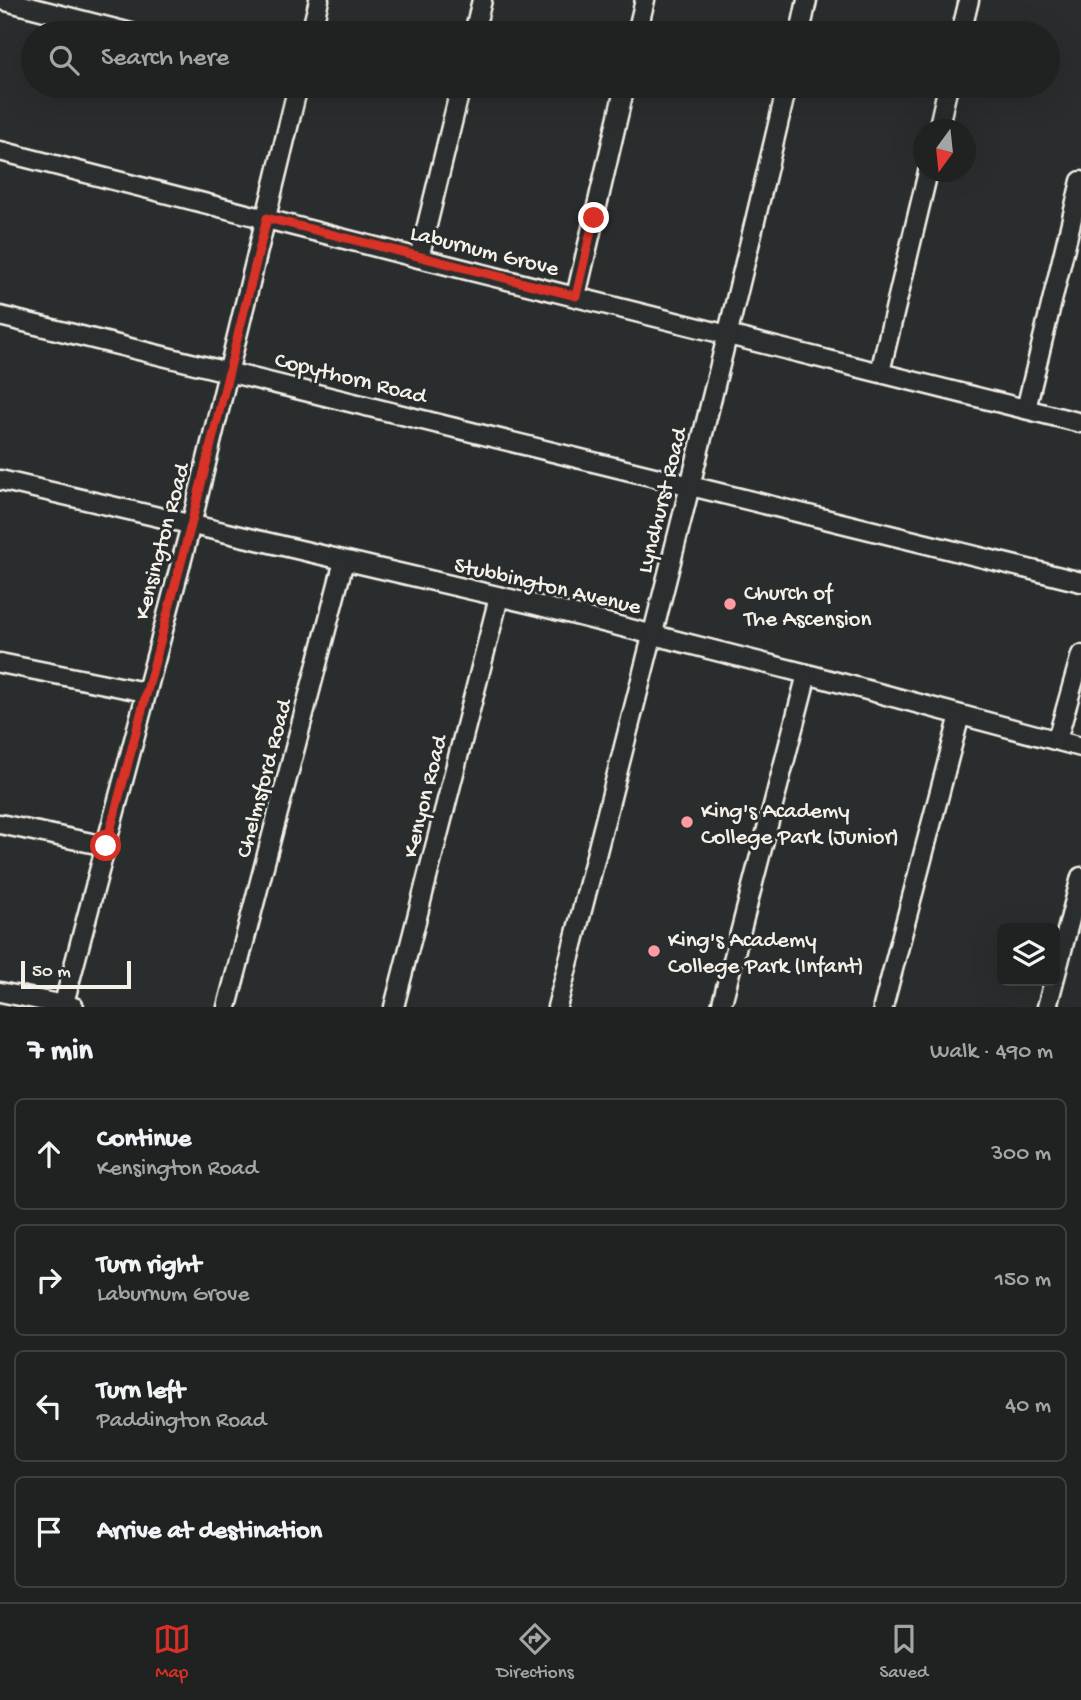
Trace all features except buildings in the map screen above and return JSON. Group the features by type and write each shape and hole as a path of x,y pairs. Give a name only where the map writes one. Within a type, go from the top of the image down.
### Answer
{"street":[{"path":"2,0 84,21"},
{"path":"314,21 319,0"},
{"path":"477,21 482,0"},
{"path":"640,21 645,0"},
{"path":"803,21 807,0"},
{"path":"964,21 969,0"},
{"name":"Kensington Road","path":"67,1006 145,692 230,371 295,98"},
{"path":"419,258 458,98"},
{"path":"576,296 622,98"},
{"name":"Lyndhurst Road","path":"557,1007 653,634 784,98"},
{"path":"940,119 945,98"},
{"name":"Laburnum Grove","path":"0,151 1081,423"},
{"path":"1026,409 1081,181"},
{"path":"880,372 926,182"},
{"name":"Copythorn Road","path":"0,316 1081,582"},
{"name":"Stubbington Avenue","path":"0,480 653,634 1081,747"},
{"name":"Chelmsford Road","path":"227,1007 344,561"},
{"name":"Kenyon Road","path":"394,1007 499,597"},
{"path":"1057,740 1081,655"},
{"path":"0,663 145,692"},
{"path":"721,1007 807,674"},
{"path":"883,1007 960,715"},
{"path":"0,824 106,846"},
{"path":"1060,956 1081,877"},
{"path":"1047,1007 1052,986"},
{"path":"0,992 67,1006"}],"place":[{"name":"Church of The Ascension","path":"730,604"},
{"name":"King's Academy College Park (Junior)","path":"687,822"},
{"name":"King's Academy College Park (Infant)","path":"654,951"}],"route":[{"path":"106,846 191,525 267,218 576,296 594,218"}]}
